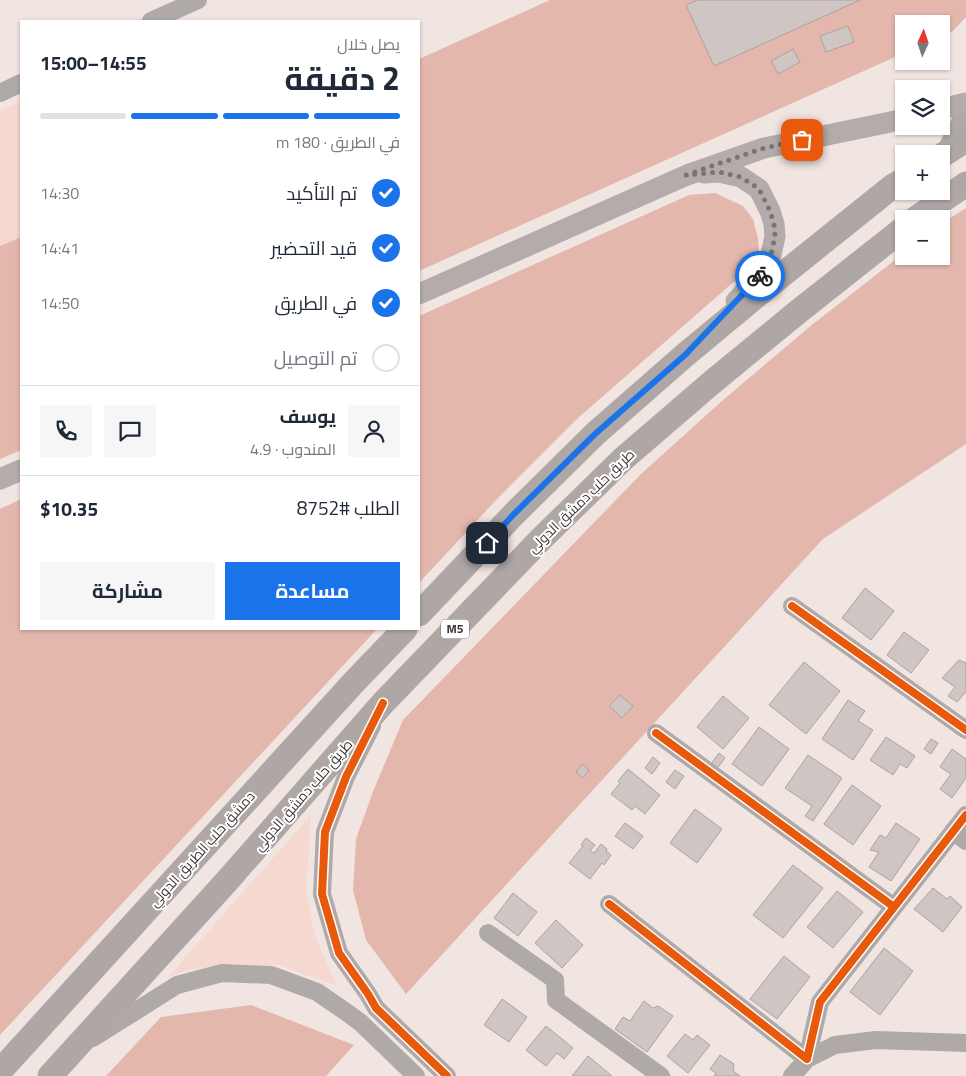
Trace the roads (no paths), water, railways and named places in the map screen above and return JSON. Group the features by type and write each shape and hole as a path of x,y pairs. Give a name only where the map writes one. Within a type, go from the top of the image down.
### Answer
{"highway":[{"path":"950,150 966,140"},
{"path":"928,210 966,184"},
{"name":"M5","path":"420,613 514,514 595,434 685,355 895,185"},
{"name":"طريق حلب دمشق الدولي","path":"50,1076 227,881 383,703 542,538 623,459 747,354 895,235"},
{"name":"دمشق حلب الطريق الدولي","path":"0,1071 404,630"}],"main road":[{"path":"950,107 966,103"},
{"path":"420,294 686,175 764,148 895,121"},
{"path":"685,355 762,274 771,255 775,236 770,211 759,189 741,177 719,172 686,175"},
{"path":"0,480 20,470"}],"street":[{"path":"153,20 198,0"},
{"path":"0,93 20,83"},
{"path":"948,145 966,110"},
{"path":"792,606 966,730"},
{"path":"383,703 346,777 325,832 322,894 338,953 376,1008 447,1076"},
{"path":"656,733 894,907"},
{"path":"807,1059 820,1002 894,907 960,836 966,815"},
{"path":"609,904 807,1059"},
{"path":"488,933 555,980 556,1000 661,1076"},
{"path":"74,1051 177,985 222,973 271,975 317,992 349,1014 361,1023 416,1076"},
{"path":"349,1014 368,994"},
{"path":"792,1076 807,1059 836,1044 876,1040 966,1043"}]}
